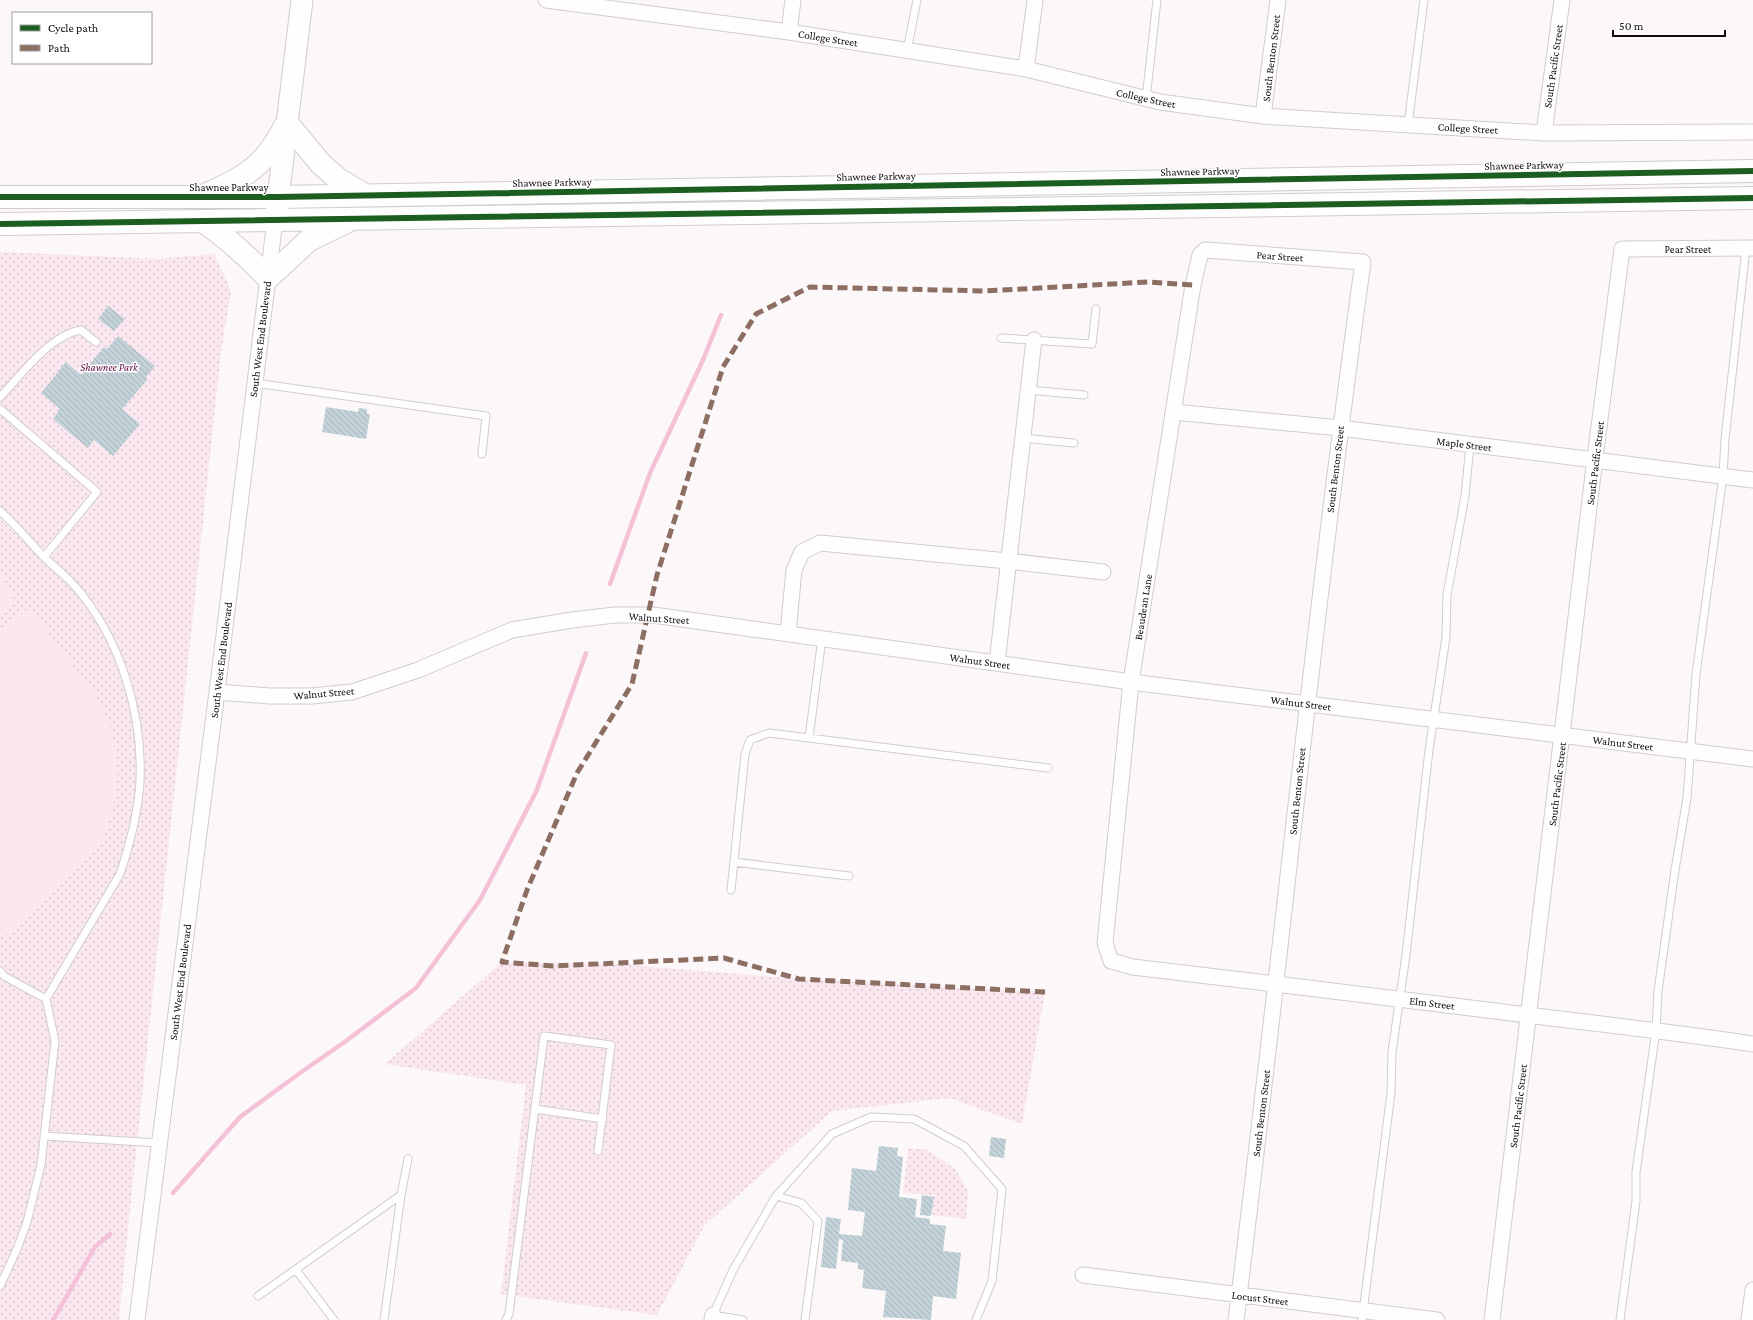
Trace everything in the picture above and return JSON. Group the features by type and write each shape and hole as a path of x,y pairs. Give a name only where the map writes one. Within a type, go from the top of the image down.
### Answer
{"highway":[{"path":"202,197 231,183 253,168 268,153 287,123 321,164 338,179 365,195"},
{"name":"Shawnee Parkway","path":"0,197 278,197 1753,171"},
{"path":"0,224 1753,198"},
{"path":"202,221 223,235 250,259 268,278 309,240 353,219"}],"street":[{"name":"South West End Boulevard","path":"137,1320 218,692 302,0"},
{"name":"College Street","path":"546,0 789,32 1026,69 1146,99 1263,116 1544,133 1753,132"},
{"path":"789,32 793,0"},
{"path":"1026,69 1035,0"},
{"name":"South Benton Street","path":"1263,116 1278,0"},
{"name":"South Pacific Street","path":"1544,133 1562,0"},
{"name":"Pear Street","path":"1622,249 1749,248"},
{"name":"South Pacific Street","path":"1492,1320 1595,461 1622,249"},
{"name":"Pear Street","path":"1200,255 1205,250 1363,262"},
{"name":"Beaudean Lane","path":"1111,961 1105,943 1131,682 1193,285 1200,255"},
{"name":"South Benton Street","path":"1236,1320 1340,428 1363,262"},
{"path":"997,663 1034,340"},
{"name":"Maple Street","path":"1174,412 1340,428 1753,480"},
{"path":"788,634 794,570 802,552 820,544 1008,561 1104,572"},
{"name":"Walnut Street","path":"218,692 270,696 312,696 352,692 418,670 512,630 572,620 615,615 653,615 1131,682 1753,759"},
{"name":"Elm Street","path":"1111,961 1133,967 1276,983 1656,1030 1753,1044"},
{"name":"Locust Street","path":"1083,1275 1239,1295 1362,1315 1437,1320"},
{"path":"1749,1320 1753,1290"}],"lane":[{"path":"907,51 916,0"},
{"path":"1146,99 1157,0"},
{"path":"1408,125 1424,0"},
{"path":"1620,1320 1636,1201 1636,1172 1641,1128 1656,1030 1658,991 1687,798 1696,674 1723,476 1724,439 1749,248"},
{"path":"1001,338 1092,344 1096,309"},
{"path":"0,397 29,363 72,331 81,330 96,342"},
{"path":"255,383 486,416 482,454"},
{"path":"1028,390 1084,395"},
{"path":"0,409 97,492 44,557"},
{"path":"1022,438 1074,443"},
{"path":"1362,1315 1391,1093 1392,1052 1400,999 1429,750 1435,720 1446,638 1447,595 1465,496 1470,445"},
{"path":"0,512 73,584 96,616 112,644 121,665 132,703 138,734 140,758 140,781 136,813 128,851 120,874 46,999 55,1041 44,1136 35,1194 17,1249 0,1286"},
{"path":"809,738 822,638"},
{"path":"731,890 746,754 750,740 769,733 1048,768"},
{"path":"734,862 849,876"},
{"path":"0,971 4,976 46,999"},
{"path":"506,1320 509,1314 544,1036 611,1045 598,1151"},
{"path":"536,1108 603,1119"},
{"path":"743,1320 712,1317 732,1270 776,1196 832,1134 871,1117 914,1119 964,1146 1002,1189 992,1281 976,1320"},
{"path":"44,1136 159,1143"},
{"path":"384,1320 401,1195 408,1159"},
{"path":"258,1296 401,1195"},
{"path":"776,1196 801,1203 818,1221 805,1320"},
{"path":"296,1270 334,1320"}],"green space":[{"name":"Shawnee Park","path":"0,252 159,259 214,254 231,291 221,352 119,1320 0,1320"},
{"path":"0,572 16,603 0,612"},
{"path":"30,608 96,696 110,726 114,742 118,775 113,812 99,847 8,936 0,929 0,629"},
{"path":"502,962 617,964 799,979 1045,992 1022,1124 949,1098 832,1111 704,1226 657,1315 501,1294 526,1085 385,1064"},
{"path":"908,1148 928,1150 955,1169 968,1191 966,1219 932,1215 934,1195 903,1193"}],"building":[{"path":"108,306 125,319 114,331 98,319"},
{"path":"118,336 155,366 145,378 148,379 122,409 140,424 113,456 94,440 88,448 53,419 60,409 41,393 66,362 81,375 104,347 107,349"},
{"path":"326,407 358,412 359,408 367,409 367,414 370,414 366,439 322,432"},
{"path":"991,1137 1006,1139 1004,1158 989,1156"},
{"path":"879,1146 898,1148 897,1156 903,1157 899,1197 917,1199 915,1217 930,1219 930,1224 946,1226 943,1251 961,1253 956,1299 933,1296 931,1320 883,1317 886,1291 862,1288 864,1270 858,1269 858,1263 841,1261 843,1240 839,1239 836,1269 821,1267 826,1217 841,1219 839,1234 862,1236 865,1212 848,1210 852,1168 876,1171"},
{"path":"922,1195 934,1197 931,1216 920,1215"}],"waterway":[{"path":"610,584 650,473 703,360 721,315"},
{"path":"173,1193 240,1117 346,1041 416,988 480,900 536,792 586,653"},
{"path":"53,1320 95,1247 110,1234"}],"marked path":[{"path":"1045,992 799,979 724,958 553,966 502,962 527,890 577,773 632,684 657,575 723,367 756,314 810,287 985,291 1148,282 1193,285"}],"cycle path":[{"path":"0,197 278,197 1753,171"},
{"path":"0,224 1753,198"}]}
